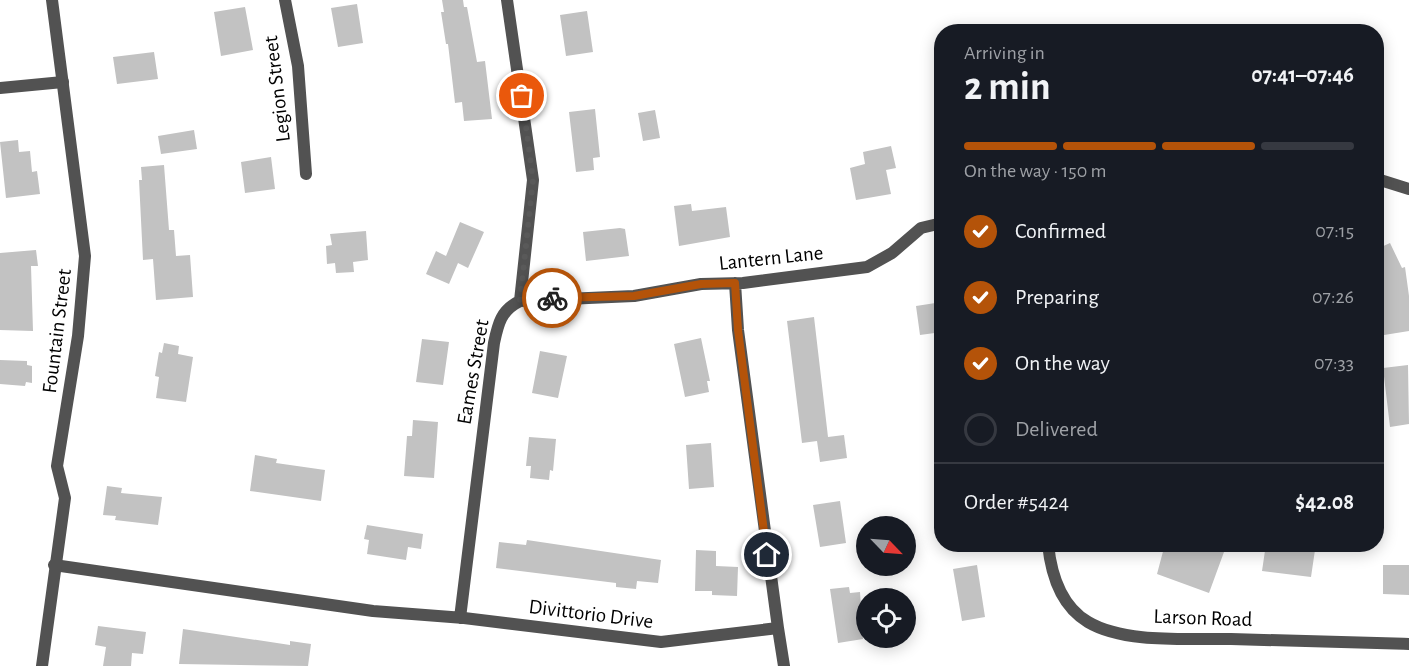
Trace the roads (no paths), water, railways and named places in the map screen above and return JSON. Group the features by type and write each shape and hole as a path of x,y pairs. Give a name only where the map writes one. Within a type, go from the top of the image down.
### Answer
{"street":[{"name":"Fountain Street","path":"42,666 54,565 65,498 57,466 78,336 85,256 51,0"},
{"name":"Legion Street","path":"285,0 298,66 306,174"},
{"path":"507,0 533,180 520,301"},
{"path":"0,88 63,82"},
{"path":"1384,181 1409,189"},
{"name":"Lantern Lane","path":"520,301 634,296 701,284 735,283 867,267 892,253 921,228 934,225"},
{"path":"735,283 738,330 784,666"},
{"name":"Eames Street","path":"460,618 494,344 501,316 509,306 520,301"},
{"name":"Larson Road","path":"1049,552 1054,579 1063,596 1086,621 1103,630 1151,637 1409,644"},
{"name":"Divittorio Drive","path":"54,565 373,611 460,618 662,642 778,628"}]}
